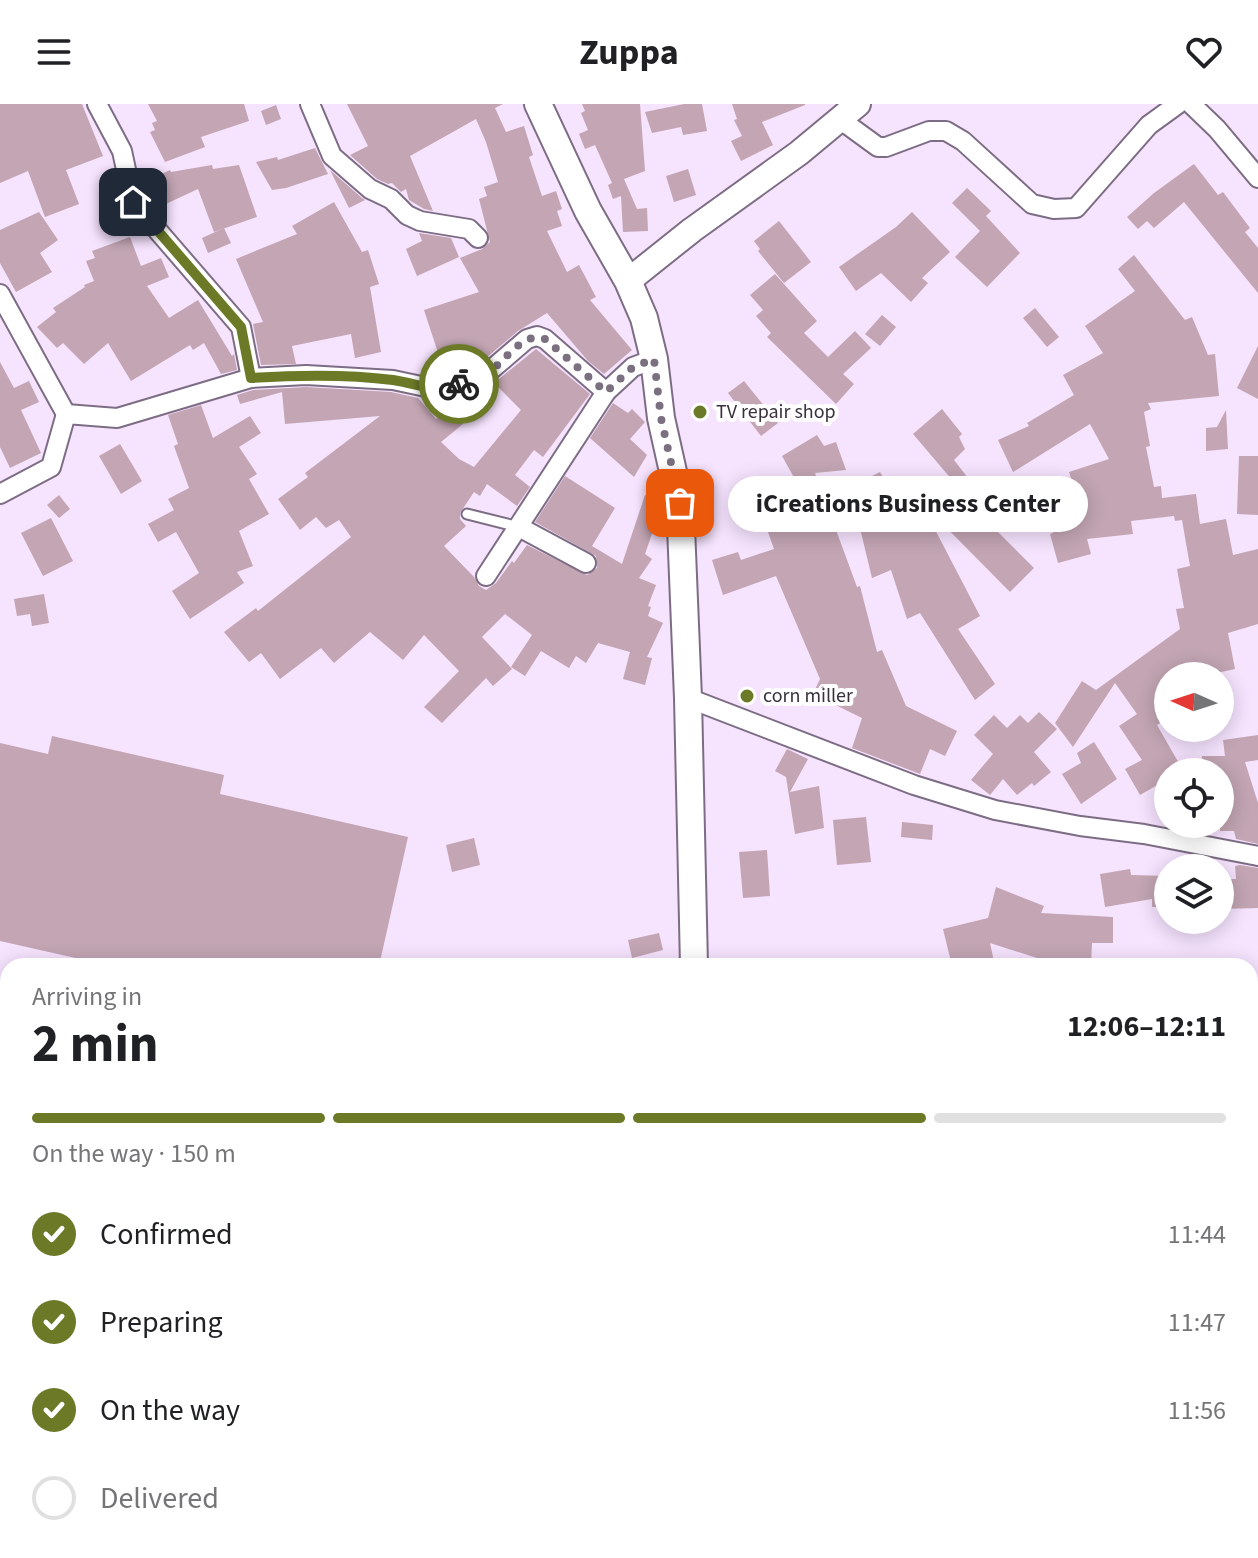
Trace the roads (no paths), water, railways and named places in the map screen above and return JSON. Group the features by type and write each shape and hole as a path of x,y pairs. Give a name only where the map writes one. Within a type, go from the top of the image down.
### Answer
{"main road":[{"path":"538,104 588,211 628,281 644,318 654,359 661,418 680,503 694,958"}],"street":[{"path":"97,104 122,151 133,202 241,327 251,378"},
{"path":"310,104 332,156 370,189 391,199 407,215 420,221 469,229 478,238"},
{"path":"628,281 849,112 878,147 929,131 946,131 963,141 1032,204 1054,209 1076,208 1149,125 1178,104"},
{"path":"1196,106 1251,156 1258,178"},
{"path":"0,294 66,414 51,467 0,494"},
{"path":"66,414 117,418 251,378 306,375 379,379 440,390 485,375 527,339 537,336 545,339 606,392"},
{"path":"486,576 606,392 633,367 654,359"},
{"path":"519,527 586,563"},
{"path":"688,698 914,785 995,810 1200,843 1258,856"}],"lane":[{"path":"467,514 519,527"}],"place":[{"name":"TV repair shop","path":"700,412"},
{"name":"iCreations Business Center","path":"680,503"},
{"name":"corn miller","path":"747,696"}]}
